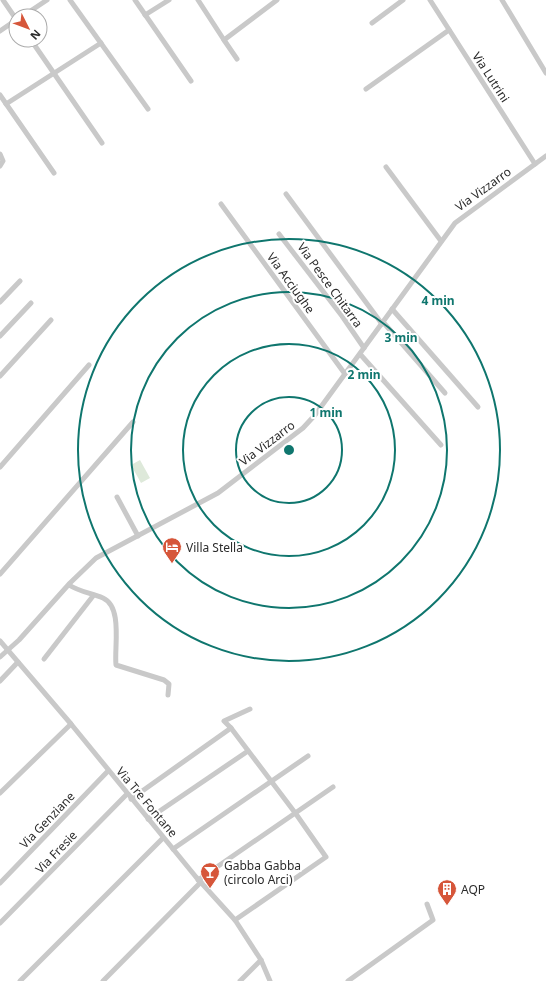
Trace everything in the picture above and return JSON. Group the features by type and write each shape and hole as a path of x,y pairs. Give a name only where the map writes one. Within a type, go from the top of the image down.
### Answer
{"street":[{"path":"35,8 47,0"},
{"path":"70,0 148,110"},
{"path":"135,0 191,81"},
{"path":"145,15 168,0"},
{"path":"198,0 237,59"},
{"path":"224,40 277,0"},
{"path":"372,23 402,0"},
{"name":"Via Lutrini","path":"430,0 535,164"},
{"path":"502,0 546,74"},
{"path":"366,89 450,30"},
{"path":"6,104 101,43"},
{"path":"36,48 102,143"},
{"path":"0,95 54,173"},
{"path":"0,154 3,162 0,166"},
{"name":"Via Vizzarro","path":"0,657 68,585 99,556 218,493 303,428 360,354 458,219 546,156"},
{"path":"386,167 441,241"},
{"path":"286,194 382,323 445,393"},
{"name":"Via Acciughe","path":"221,204 345,374"},
{"name":"Via Pesce Chitarra","path":"280,234 342,316 364,348"},
{"path":"0,302 20,281"},
{"path":"0,336 31,303"},
{"path":"392,309 478,407"},
{"path":"0,376 51,320"},
{"path":"360,354 442,445"},
{"path":"0,467 89,365"},
{"path":"0,574 133,422"},
{"path":"117,497 138,536"},
{"path":"68,585 93,596 105,599 113,612 117,632 116,665 164,680 169,684 168,695"},
{"path":"44,659 93,596"},
{"name":"Via Tre Fontane","path":"0,641 71,724 163,838 235,920 261,960 270,981"},
{"path":"0,681 18,662"},
{"path":"235,920 326,857 296,814 231,728 224,721 250,709"},
{"path":"0,793 71,724"},
{"path":"131,799 231,728"},
{"path":"148,819 248,751"},
{"path":"173,849 308,756"},
{"name":"Via Genziane","path":"0,882 108,770"},
{"path":"103,981 200,881 333,787"},
{"name":"Via Fresie","path":"0,923 127,794"},
{"path":"20,981 163,838"},
{"path":"348,981 433,920 427,904"},
{"path":"240,981 261,960"}],"green space":[{"path":"140,460 150,478 141,483 131,465"}],"place":[{"name":"Villa Stella","path":"172,564"},
{"name":"Gabba Gabba (circolo Arci)","path":"210,889"},
{"name":"AQP","path":"447,906"}]}
